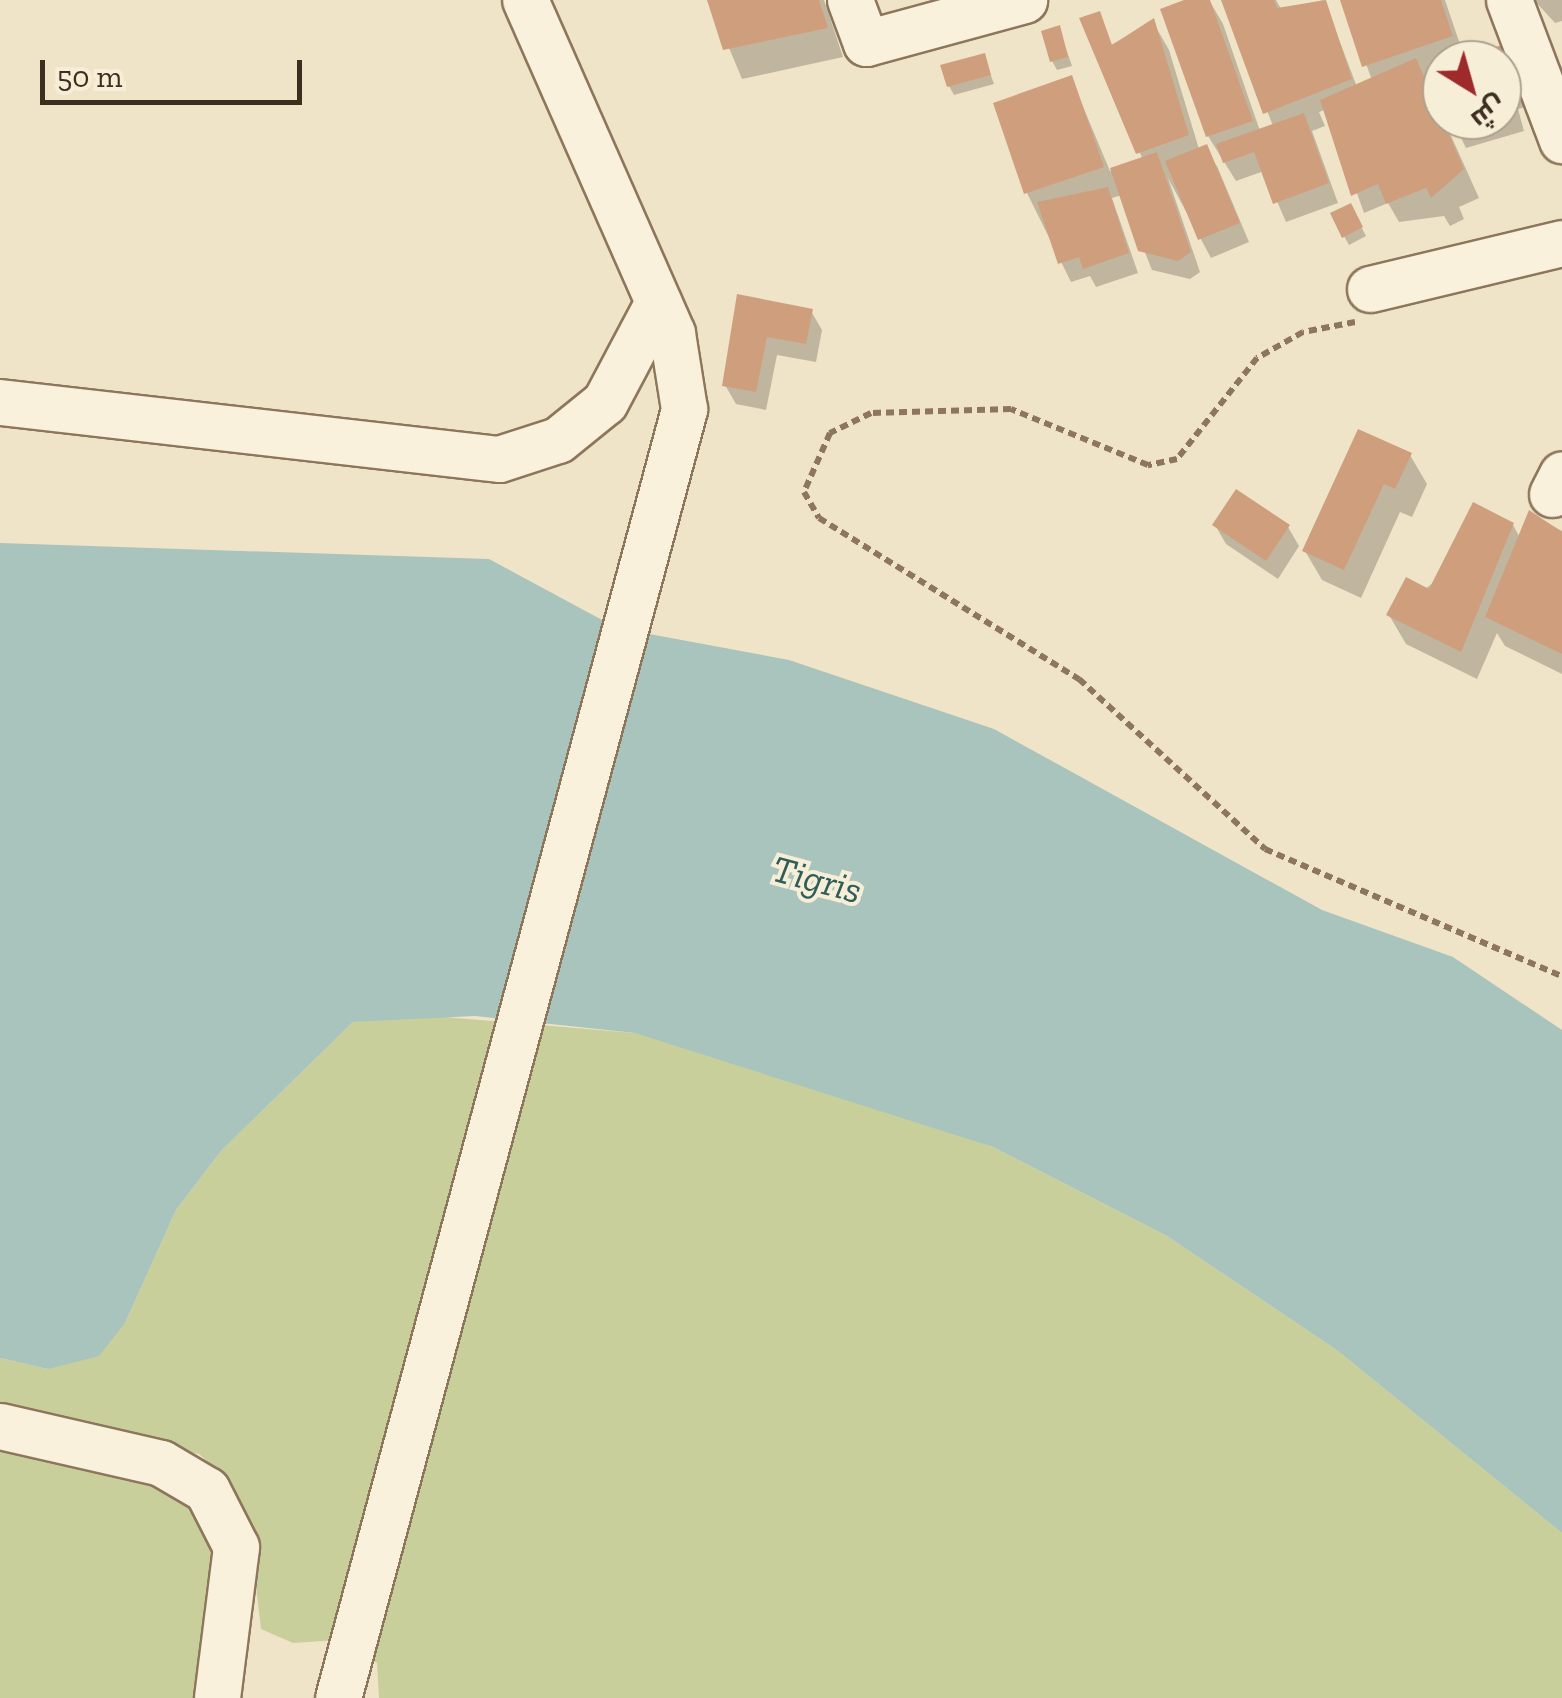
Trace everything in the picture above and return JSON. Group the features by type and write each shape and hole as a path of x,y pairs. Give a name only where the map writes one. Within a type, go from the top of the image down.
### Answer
{"street":[{"path":"338,1698 678,449 685,385 658,302 525,0"},
{"path":"850,0 866,43 1024,0"},
{"path":"1509,0 1562,140"},
{"path":"1366,304 1562,243"},
{"path":"0,402 499,458 558,440 606,402 658,302"},
{"path":"0,1426 161,1462 207,1490 236,1547 217,1698"}],"path":[{"path":"1366,304 1257,358 1177,459 1148,465 1010,409 871,413 830,433 804,492 819,518 1079,678 1265,849 1562,976"}],"green space":[{"path":"420,1015 635,1033 781,1076 993,1147 1167,1236 1338,1351 1562,1533 1562,1698 379,1698 377,1663 337,1640 293,1643 261,1629 249,1526 230,1481 199,1454 0,1413 0,1358 48,1369 125,1323 176,1210 221,1151 353,1022"},
{"path":"0,1442 183,1485 223,1548 208,1698 0,1698"}],"water":[{"name":"Tigris","path":"0,543 489,559 617,628 789,660 994,729 1322,910 1453,957 1562,1030 1562,1533 1338,1351 1167,1236 993,1147 635,1033 475,1016 353,1022 221,1151 176,1210 125,1323 99,1356 48,1369 0,1358"}],"building":[{"path":"707,0 819,0 828,28 723,50"},
{"path":"1184,0 1210,0 1253,121 1206,137 1160,9"},
{"path":"1221,0 1274,0 1277,8 1326,0 1352,79 1263,114"},
{"path":"1340,0 1441,0 1453,36 1422,40 1422,47 1362,67"},
{"path":"1100,11 1112,45 1154,18 1189,135 1136,154 1079,18"},
{"path":"1060,25 1068,57 1050,62 1041,31"},
{"path":"985,53 991,75 947,87 940,65"},
{"path":"1416,58 1422,72 1422,140 1451,140 1464,169 1431,198 1426,188 1386,204 1378,184 1351,196 1320,100"},
{"path":"1072,75 1104,167 1024,194 993,103"},
{"path":"1304,113 1329,183 1273,204 1254,152 1223,163 1216,144"},
{"path":"1207,144 1240,223 1198,240 1165,161"},
{"path":"1157,152 1191,252 1178,261 1138,251 1110,168"},
{"path":"1108,187 1129,253 1083,269 1079,257 1058,264 1037,202"},
{"path":"1351,203 1363,227 1342,238 1330,213"},
{"path":"737,294 813,309 806,344 767,337 756,392 722,386"},
{"path":"1358,429 1412,453 1395,489 1384,484 1344,570 1302,551"},
{"path":"1236,489 1290,525 1266,561 1212,525"},
{"path":"1473,502 1514,523 1461,652 1386,615 1406,577 1429,589"},
{"path":"1529,510 1562,532 1562,654 1485,617"}]}
